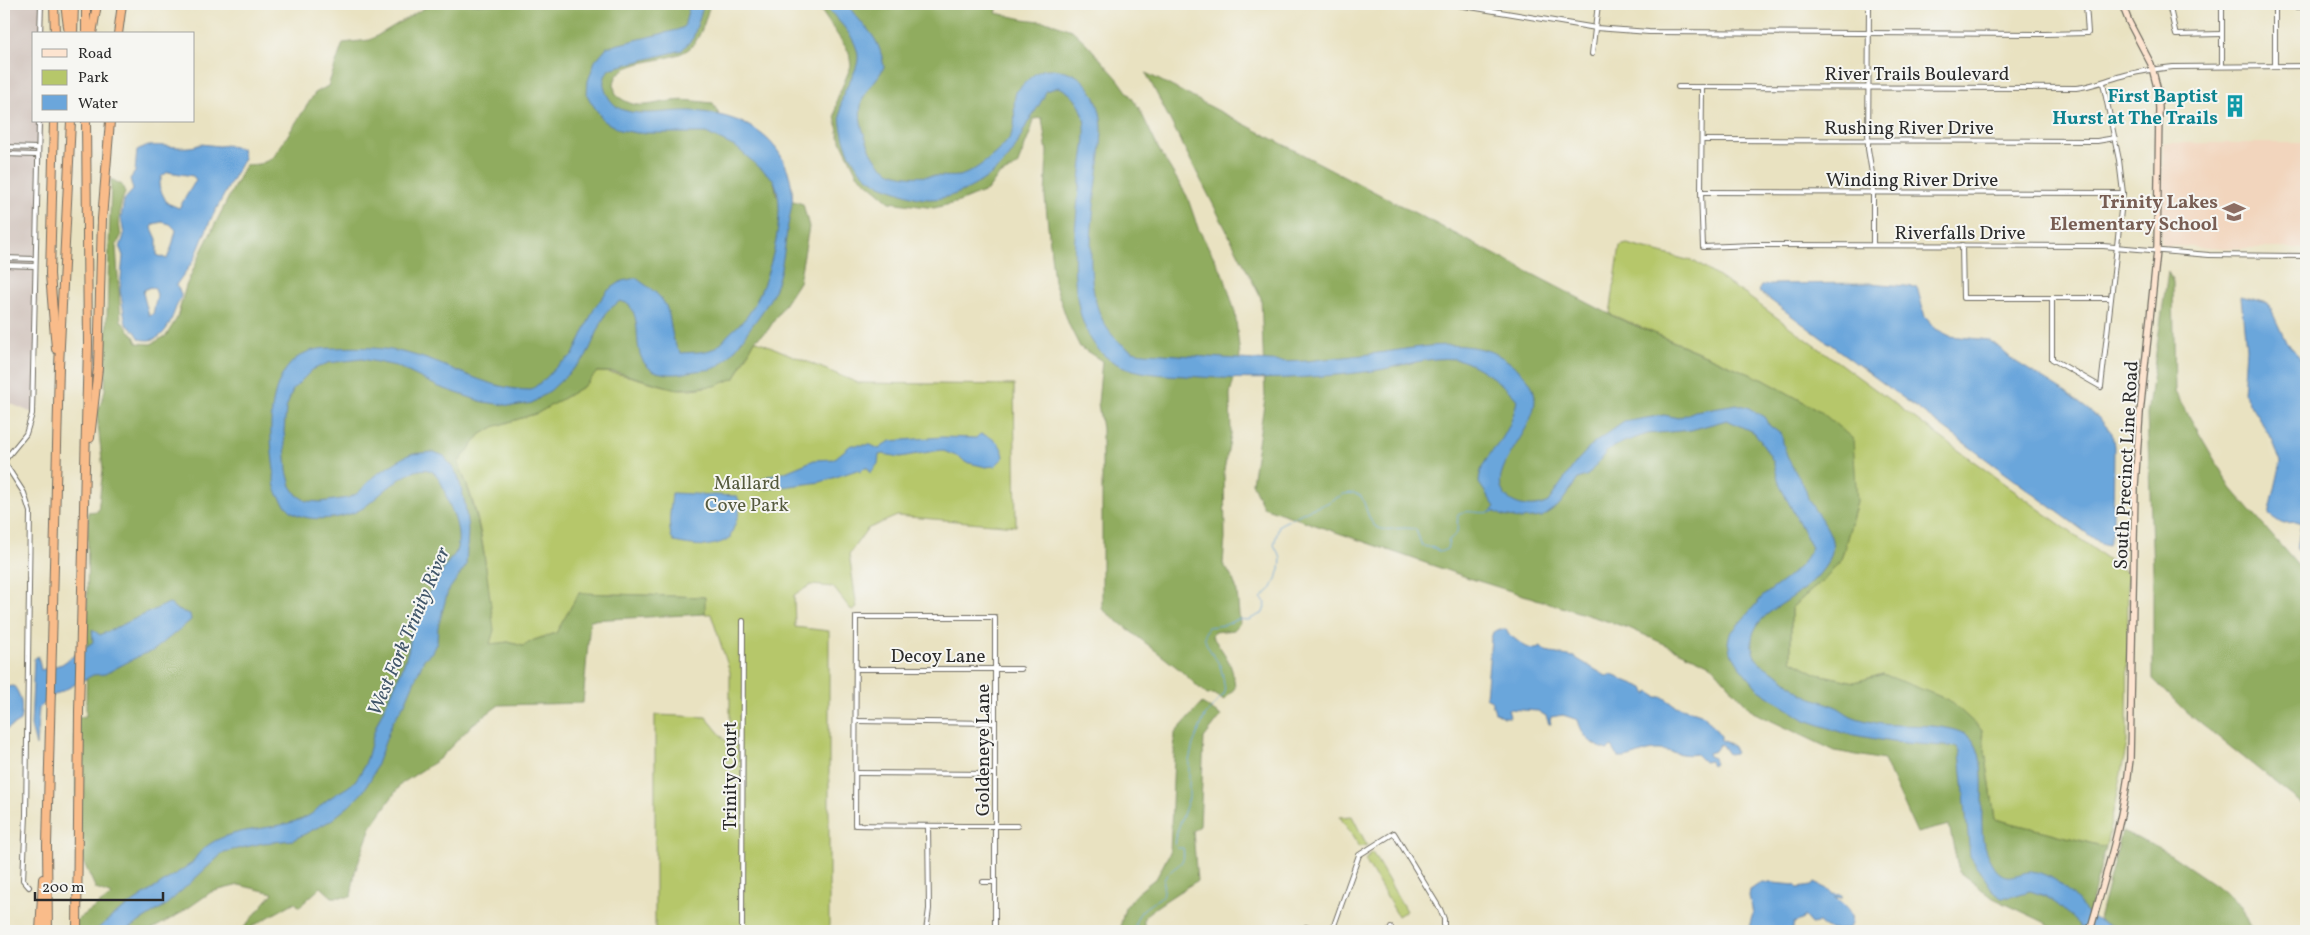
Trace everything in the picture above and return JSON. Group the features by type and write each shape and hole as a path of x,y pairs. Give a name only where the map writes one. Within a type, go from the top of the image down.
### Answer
{"highway":[{"path":"54,4 55,32"},
{"path":"65,4 69,32"},
{"path":"73,32 74,4"},
{"path":"86,4 86,32"},
{"path":"92,32 97,4"},
{"path":"118,32 122,4"},
{"path":"54,122 50,274 53,328 59,366"},
{"path":"40,931 47,844 59,366 71,122"},
{"path":"78,931 79,711 88,345 86,122"},
{"path":"86,470 98,368 102,220 110,122"},
{"path":"46,868 48,931"}],"main road":[{"name":"South Precinct Line Road","path":"2090,931 2125,800 2130,759 2136,486 2140,413 2157,251 2158,91 2153,69 2122,4"}],"street":[{"path":"40,32 41,4"},
{"path":"1452,4 1596,28 1649,32 2088,33 2086,4"},
{"path":"1592,54 1598,4"},
{"path":"1868,4 1868,141 1873,192 1873,245"},
{"path":"2169,4 2176,35 2222,34"},
{"path":"2222,4 2222,66"},
{"path":"2276,66 2275,6 2306,7"},
{"name":"River Trails Boulevard","path":"1678,87 2076,88 2103,83 2121,76 2153,69 2173,67 2306,66"},
{"path":"2052,298 2052,359 2100,387 2123,193 2115,138 2103,83"},
{"path":"1701,192 1702,87"},
{"path":"29,887 23,880 26,815 30,512 24,493 4,461 21,442 30,423 38,122"},
{"name":"Rushing River Drive","path":"1702,140 2097,141 2115,138"},
{"path":"4,147 38,148"},
{"path":"4,154 38,155"},
{"name":"Riverfalls Drive","path":"1701,192 1703,247 1754,245 1962,245 2118,247 2209,256 2306,256"},
{"name":"Winding River Drive","path":"1701,192 2123,193"},
{"path":"1962,245 1963,298 2111,298"},
{"path":"4,258 35,259"},
{"path":"4,265 35,266"},
{"name":"Goldeneye Lane","path":"856,669 856,617 995,617 995,931"},
{"name":"Trinity Court","path":"742,931 743,621"},
{"path":"856,669 855,825 1017,826"},
{"name":"Decoy Lane","path":"856,669 1021,669"},
{"path":"856,721 995,723"},
{"path":"856,773 996,774"},
{"path":"926,931 928,908 928,826"},
{"path":"1332,931 1359,856 1394,834 1440,909 1444,919 1444,931"},
{"path":"983,882 995,882"},
{"path":"1306,927 1319,931"}],"shaded area":[{"path":"4,4 45,4 45,32 32,32 32,122 42,122 35,414 4,401"},
{"name":"Trinity Lakes Elementary School","path":"2163,143 2306,143 2306,248 2208,248 2161,245"}],"green space":[{"path":"431,4 710,4 701,32 691,47 673,56 627,68 615,80 616,95 637,105 683,100 713,103 726,128 772,171 777,196 803,204 809,227 799,282 768,330 755,340 735,378 715,386 676,389 616,372 597,372 584,386 538,413 496,426 481,434 458,463 473,505 486,566 494,630 490,644 508,642 523,646 534,640 556,633 579,593 705,597 705,614 590,620 583,703 499,705 473,724 439,759 401,784 371,827 355,872 351,897 332,897 321,887 299,907 295,902 253,926 249,931 241,931 273,893 239,885 211,892 181,913 149,931 74,931 74,922 112,895 96,889 77,848 75,718 86,716 88,512 98,511 103,469 97,415 105,390 111,179 122,185 125,193 121,203 121,236 116,246 121,321 134,336 137,343 151,344 166,336 177,318 186,286 202,250 245,165 260,164 273,158 315,93 328,86 343,43 370,40"},
{"path":"813,4 999,4 996,13 1049,22 1072,30 1118,79 1139,108 1158,148 1187,196 1198,228 1224,276 1235,312 1240,356 1230,394 1231,435 1224,470 1225,538 1223,564 1235,585 1240,623 1234,630 1214,632 1212,636 1228,660 1233,672 1235,688 1224,700 1214,694 1207,695 1179,669 1102,609 1102,429 1098,403 1102,361 1080,347 1069,325 1054,282 1045,197 1047,152 1042,118 1033,119 1030,133 1017,166 998,176 988,190 959,202 934,208 890,202 857,174 839,137 835,116 837,99 851,66 849,52 822,12"},
{"path":"1146,73 1615,317 1764,380 1820,411 1853,439 1857,502 1841,560 1827,577 1791,608 1791,660 1817,674 1855,682 1883,674 1949,700 1982,730 1995,819 2106,847 2084,931 2055,931 2044,922 1993,898 1959,872 1949,825 1917,833 1884,760 1835,751 1753,712 1711,665 1629,628 1472,579 1263,507 1252,483 1265,398 1261,298"},
{"path":"1627,244 1695,262 1746,295 2128,574 2127,743 2106,847 1995,819 1982,730 1883,674 1855,682 1817,674 1791,660 1791,608 1827,577 1841,560 1857,502 1820,411 1764,380 1610,314 1620,246"},
{"path":"2168,271 2173,283 2175,392 2231,488 2306,575 2306,807 2185,711 2153,679 2153,572 2147,414"},
{"name":"Mallard Cove Park","path":"755,340 858,383 1014,385 1016,526 897,516 867,529 849,554 857,608 852,611 833,587 811,585 794,595 795,627 829,631 829,931 655,931 655,715 706,717 730,746 730,672 711,614 705,614 704,597 579,593 556,633 534,640 523,646 508,642 490,645 484,552 475,508 458,463 481,434 496,426 538,413 584,386 597,372 627,376 681,389 705,387 735,378"},
{"path":"1202,703 1221,716 1204,738 1200,826 1193,831 1197,881 1148,913 1144,919 1145,931 1119,931 1125,908 1136,894 1157,877 1170,852 1175,733"},
{"path":"1352,816 1367,845 1360,847 1340,817"},
{"path":"2122,831 2167,852 2214,884 2241,906 2253,931 2096,931"},
{"path":"1372,852 1406,911 1398,916 1365,860"}],"water":[{"path":"690,4 704,4 693,38 682,50 609,69 604,80 605,89 609,98 616,106 631,112 691,111 709,113 743,123 770,141 780,154 788,170 792,200 781,270 767,305 735,350 719,366 708,370 670,374 654,371 646,365 640,353 634,313 629,304 620,301 607,311 586,357 551,390 532,403 513,406 483,402 439,387 396,366 362,359 328,363 312,370 293,389 286,409 284,431 287,471 291,486 297,495 306,501 321,502 348,498 358,493 374,476 411,454 434,452 444,456 458,476 465,504 468,530 466,566 448,591 438,627 437,642 432,652 424,659 405,703 392,723 373,775 363,792 349,806 330,821 293,840 263,843 224,852 166,905 125,931 95,931 114,915 192,863 202,850 215,841 244,831 276,826 306,817 354,782 366,762 376,726 405,661 417,608 455,554 458,535 454,517 439,479 433,472 425,469 406,475 363,508 347,515 319,519 310,518 294,513 285,505 274,485 271,423 276,391 282,376 291,364 303,354 319,349 376,348 417,356 501,386 531,390 558,365 573,355 594,309 607,291 622,281 636,278 660,297 669,314 674,342 681,353 703,352 715,348 748,315 763,286 778,228 778,193 773,179 737,148 706,133 637,133 620,130 604,121 587,95 588,81 595,61 607,47 684,27"},
{"path":"824,4 847,4 879,46 884,67 862,101 860,110 861,123 871,151 877,160 883,167 899,175 959,176 987,160 1001,148 1013,132 1016,92 1040,71 1052,69 1069,72 1085,83 1096,99 1102,128 1093,216 1092,282 1098,310 1112,334 1133,351 1289,362 1450,345 1489,351 1515,367 1523,374 1532,387 1535,399 1533,412 1505,464 1501,476 1501,485 1503,493 1508,499 1515,503 1532,506 1548,502 1576,462 1593,444 1624,422 1664,415 1678,418 1695,411 1737,404 1749,408 1764,417 1770,426 1782,435 1790,462 1804,486 1810,502 1828,529 1831,536 1832,550 1827,563 1812,582 1765,616 1759,623 1754,631 1752,641 1755,657 1761,664 1782,677 1800,692 1836,707 1849,715 1882,724 1945,728 1965,734 1974,742 1979,755 1982,770 1983,839 1986,852 1999,873 2012,876 2033,872 2048,876 2067,890 2093,917 2125,931 2099,931 2080,926 2058,905 2045,896 2030,891 2010,897 2001,897 1992,889 1970,856 1960,752 1957,747 1892,742 1843,733 1805,720 1759,690 1740,667 1730,651 1728,642 1730,634 1763,596 1801,565 1812,548 1780,486 1773,461 1755,433 1727,420 1691,430 1647,434 1621,443 1607,451 1588,475 1578,479 1560,504 1542,517 1520,519 1503,516 1494,511 1489,513 1495,507 1479,483 1483,467 1507,429 1517,400 1506,388 1471,364 1445,358 1350,374 1256,379 1160,374 1143,372 1119,365 1099,351 1086,330 1078,305 1074,248 1085,128 1083,114 1077,101 1067,91 1059,87 1046,91 1009,157 984,180 963,191 941,198 926,199 886,187 873,181 861,171 855,164 846,145 841,125 841,105 845,90 856,68 858,56 855,43"},
{"path":"201,144 227,145 242,149 244,158 211,219 194,260 176,285 181,296 168,326 160,336 154,339 140,339 135,331 126,324 120,290 123,256 120,248 124,235 121,218 124,200 133,190 130,179 135,172 137,150 152,146 193,146","holes":["168,172 193,176 196,180 179,208 167,203 159,186 162,176","162,222 170,224 176,230 167,259 157,255 157,239 152,228 153,224","150,287 155,289 157,295 153,314 149,316 143,293 144,290"]},
{"path":"1870,283 1917,287 1925,317 1936,329 1950,336 1989,340 2013,360 2066,393 2099,418 2112,433 2114,446 2113,531 2109,545 2100,543 1758,291 1761,286 1771,284"},
{"path":"2241,296 2268,303 2286,342 2306,363 2306,556 2297,550 2301,522 2281,523 2269,515 2281,462 2272,439 2243,393 2246,348"},
{"path":"980,434 993,439 1002,448 1004,457 995,466 986,467 965,462 961,458 941,450 900,457 883,454 879,455 878,464 870,473 869,469 865,467 860,472 857,470 821,482 768,489 764,489 761,485 761,479 773,474 778,475 814,460 834,459 851,445 871,445 879,449 890,441 942,437 976,438"},
{"path":"672,493 737,496 740,507 730,538 710,545 674,542 670,531"},
{"path":"169,603 177,610 190,614 191,620 153,651 141,655 105,674 93,675 53,696 39,708 36,746 31,726 34,659 38,656 41,670 62,664 93,642 92,629 100,635"},
{"path":"1500,629 1507,630 1508,634 1528,648 1537,649 1541,647 1546,652 1574,657 1606,676 1612,675 1644,688 1647,695 1649,692 1657,697 1663,697 1676,706 1704,715 1721,736 1721,740 1732,745 1736,753 1728,754 1721,744 1719,745 1715,751 1708,753 1708,756 1713,758 1715,763 1712,765 1710,761 1704,762 1696,754 1691,755 1659,750 1619,758 1612,747 1607,750 1591,742 1584,735 1578,720 1563,715 1551,717 1551,724 1549,724 1546,716 1538,711 1508,709 1510,717 1503,717 1495,712 1491,700 1486,697 1491,638 1493,632"},
{"path":"14,686 21,702 20,721 4,731 4,687"},
{"path":"1762,882 1795,885 1798,888 1811,886 1815,883 1831,891 1832,894 1842,895 1842,898 1834,897 1845,906 1850,914 1851,923 1849,928 1837,930 1822,926 1819,923 1811,924 1804,916 1802,920 1794,923 1792,931 1748,931 1753,913 1749,896 1750,890"}],"waterway":[{"path":"1134,931 1135,923 1140,913 1162,896 1166,876 1179,865 1183,858 1183,848 1175,846 1177,832 1189,798 1189,761 1193,744 1205,716 1225,693 1220,666 1208,647 1205,632 1208,627 1225,625 1238,619 1248,620 1263,613 1266,603 1261,598 1272,588 1280,570 1281,558 1274,545 1279,525 1344,494 1354,493 1361,496 1370,518 1378,528 1411,528 1416,530 1422,546 1434,548 1440,552 1447,549 1449,540 1457,533 1458,514 1462,512 1484,513 1494,511"}],"place":[{"name":"First Baptist Hurst at The Trails","path":"2235,106"},
{"name":"Trinity Lakes Elementary School","path":"2234,212"}],"water label":[{"name":"West Fork Trinity River","path":"408,631"}]}
